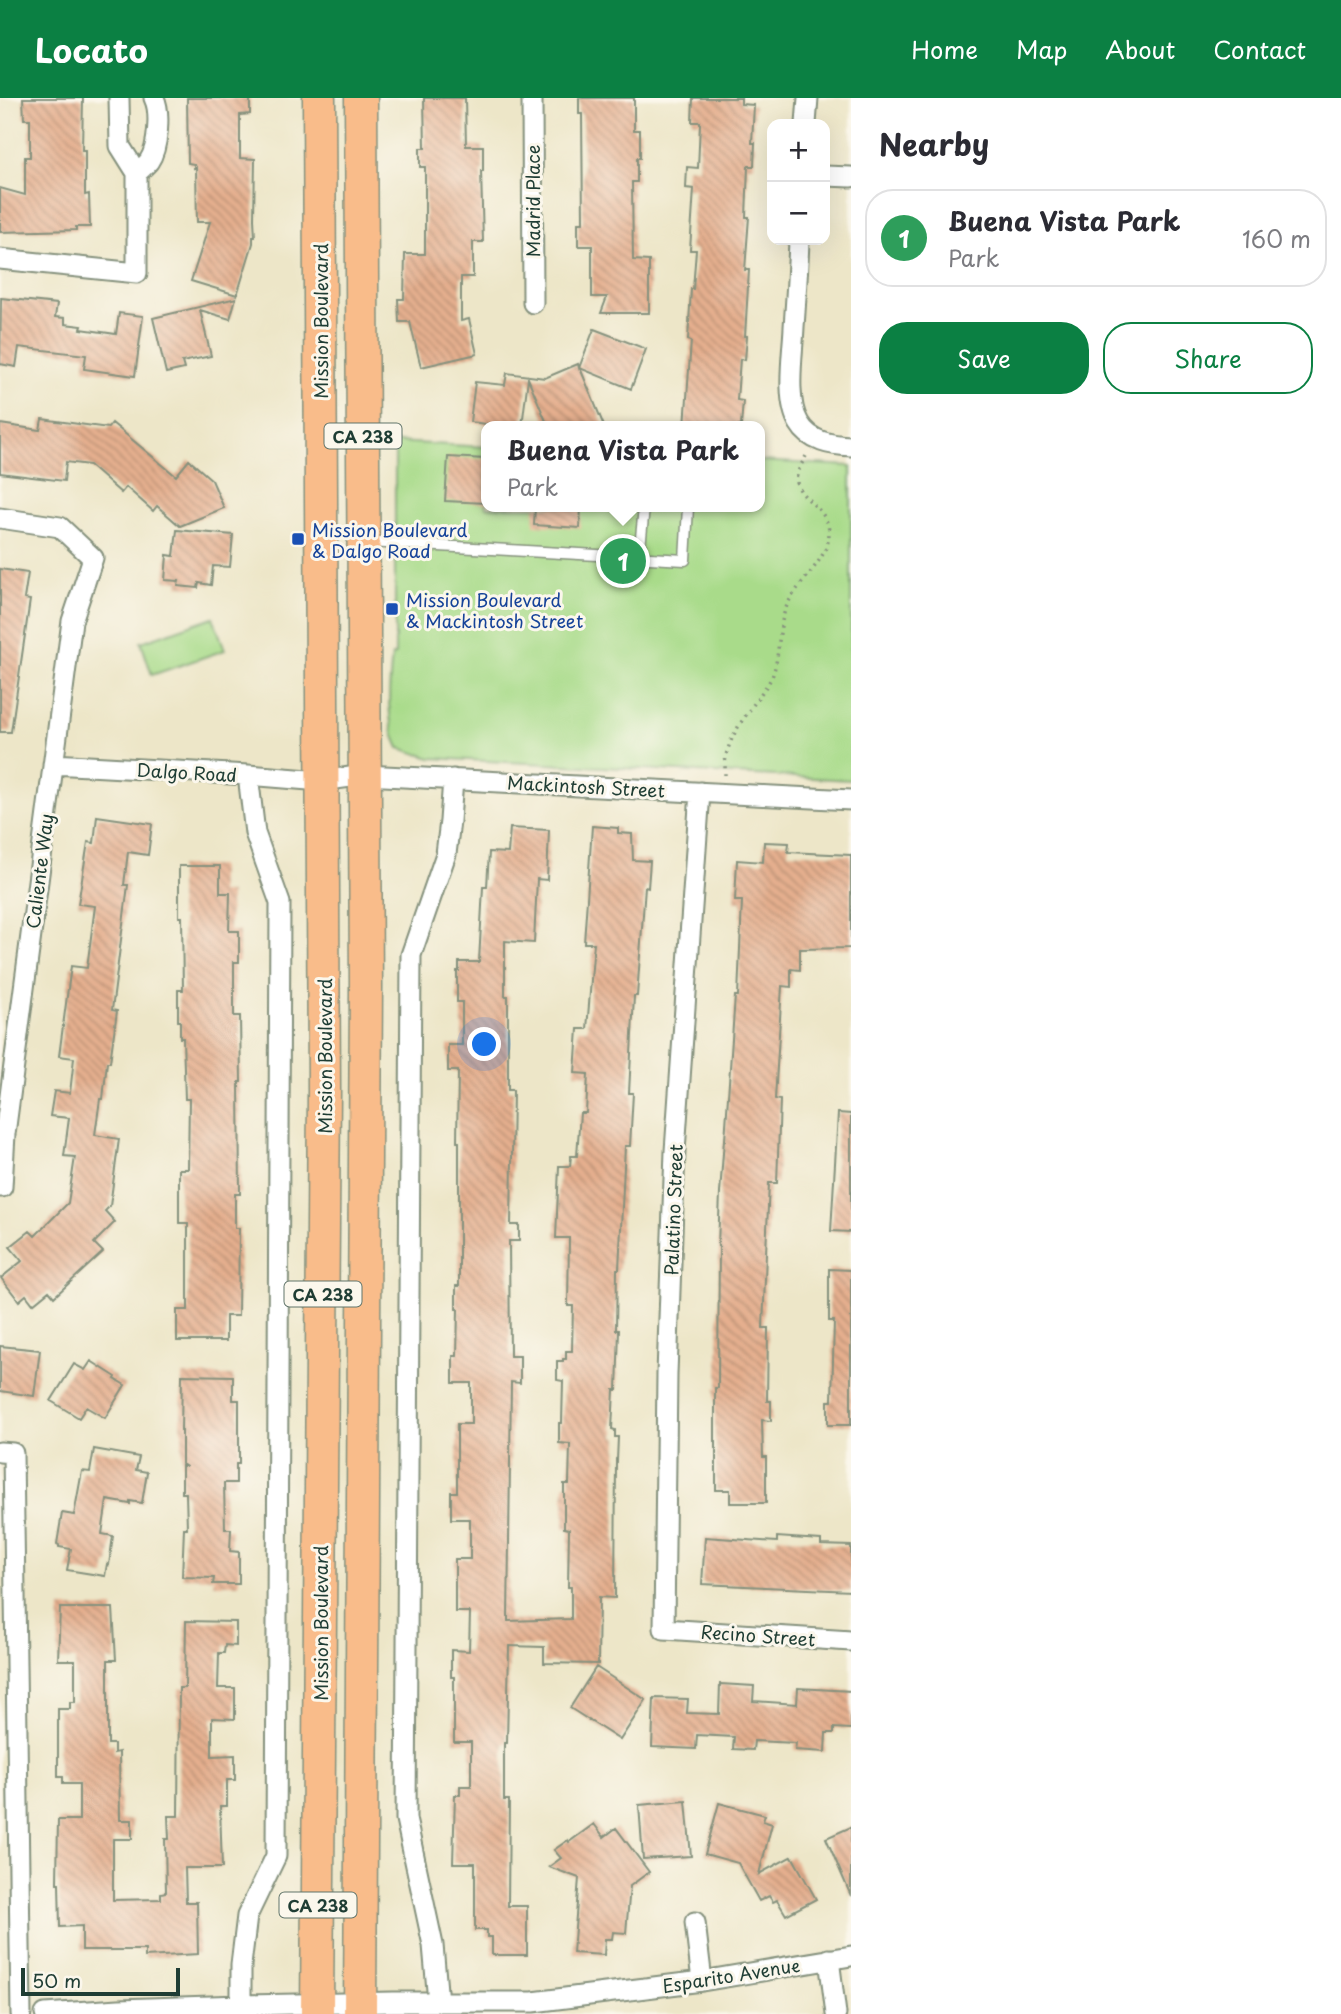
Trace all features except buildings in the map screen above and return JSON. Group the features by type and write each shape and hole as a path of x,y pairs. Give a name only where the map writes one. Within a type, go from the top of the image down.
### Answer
{"main road":[{"name":"Mission Boulevard","path":"317,2009 324,1091 319,98"},
{"name":"CA 238","path":"360,2008 366,1220 361,98"}],"street":[{"path":"0,259 137,273 137,173 120,146 119,98"},
{"path":"137,173 151,159 158,131 157,102 154,98"},
{"name":"Madrid Place","path":"532,98 533,303"},
{"path":"806,119 808,98"},
{"path":"830,176 851,177"},
{"path":"799,245 792,393 794,410 799,424 815,439 828,444 851,446"},
{"name":"Caliente Way","path":"0,518 60,527 93,558 72,621 5,1134 1,1187"},
{"name":"Dalgo Road","path":"53,764 321,781"},
{"path":"242,2005 240,1965 247,1916 276,1856 280,903 255,832 248,775"},
{"name":"Mackintosh Street","path":"321,781 365,775 851,800"},
{"path":"438,2002 433,1945 406,1819 411,955 446,854 453,779"},
{"name":"Palatino Street","path":"664,1629 667,1374 675,1151 700,792"},
{"path":"0,1452 13,1454 21,2014"},
{"name":"Recino Street","path":"664,1629 851,1642"},
{"path":"695,1922 702,1981"},
{"name":"Esparito Avenue","path":"45,2014 242,2005 360,2008 438,2002 533,2008 851,1956"},
{"path":"829,1959 836,2014"}],"lane":[{"path":"639,558 644,512"},
{"path":"364,541 685,560 688,512"}],"path":[{"path":"724,793 727,750 739,725 774,673 782,621 789,599 823,555 828,541 829,527 823,514 805,497 796,478 815,439"}],"green space":[{"path":"395,442 481,447 481,512 765,512 765,461 851,466 851,780 431,758 399,748 395,737 389,703 392,655 395,655"},
{"path":"213,617 225,650 152,675 141,642"}],"place":[{"name":"Mission Boulevard & Dalgo Road","path":"298,539"},
{"name":"Buena Vista Park","path":"623,561"},
{"name":"Mission Boulevard & Mackintosh Street","path":"392,609"}]}
